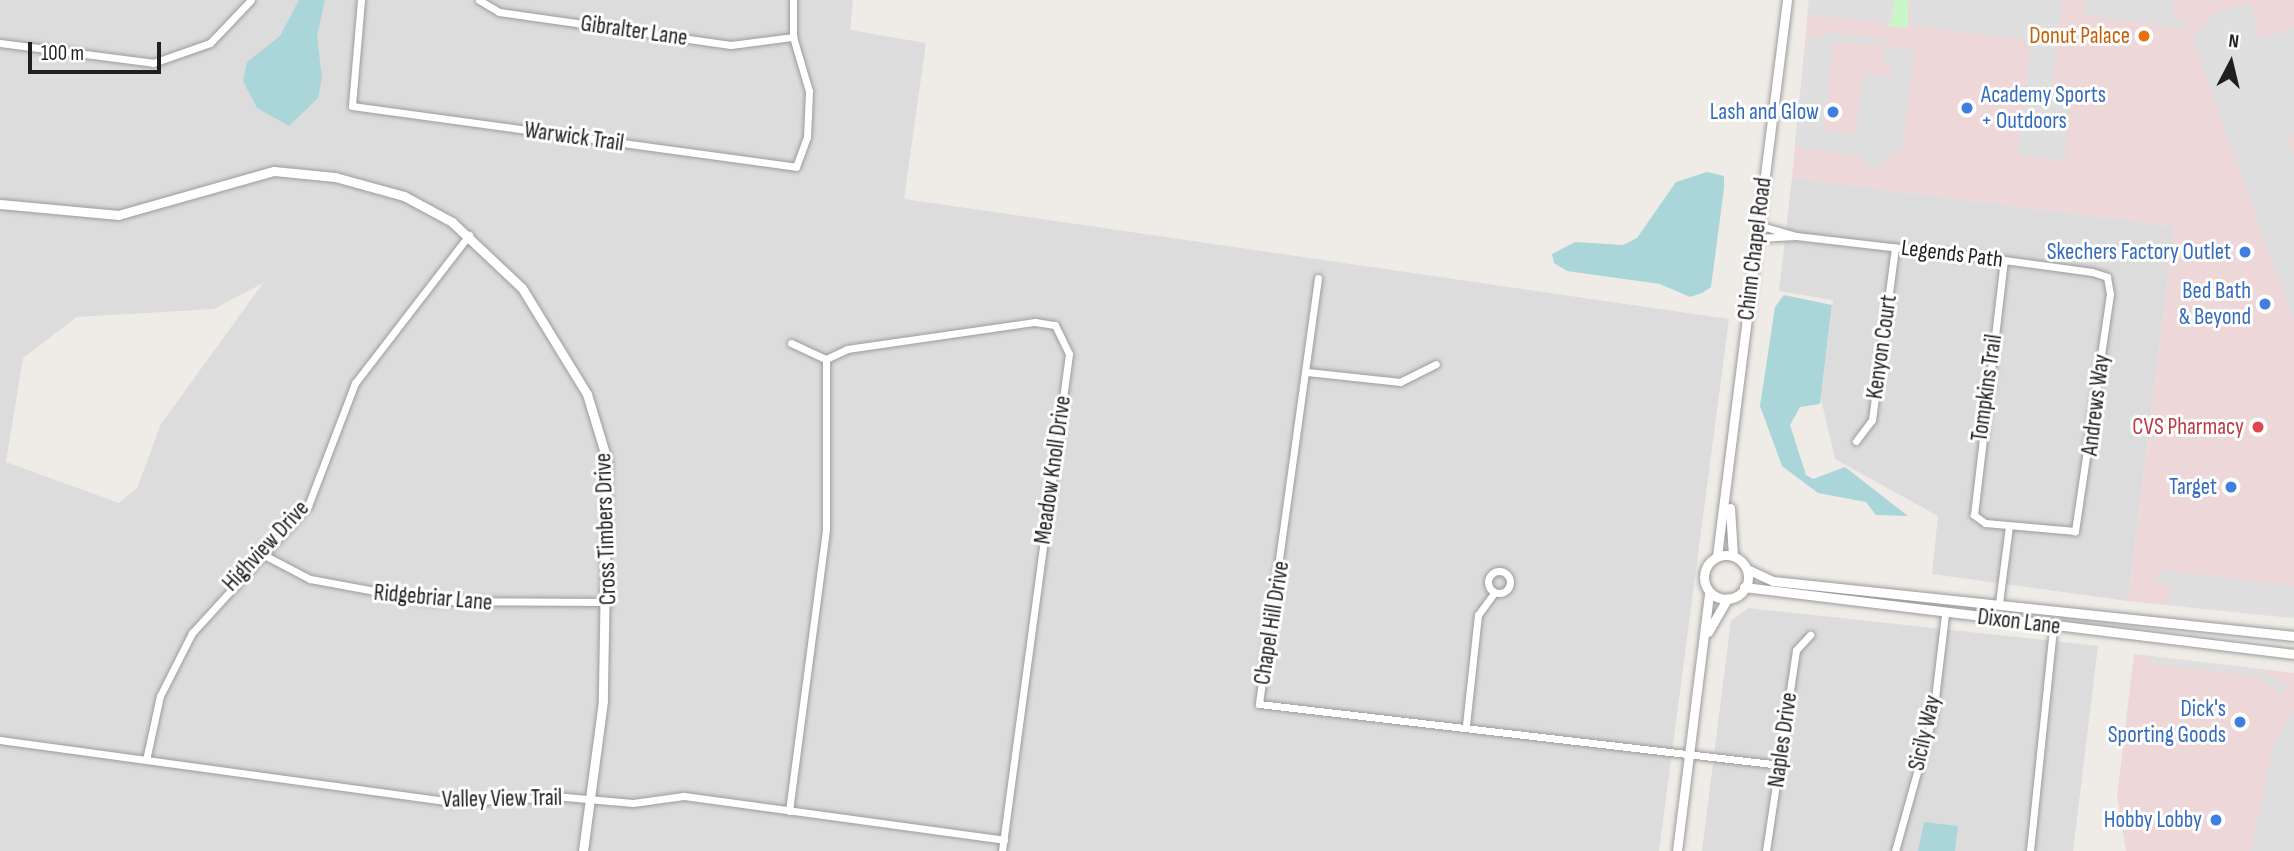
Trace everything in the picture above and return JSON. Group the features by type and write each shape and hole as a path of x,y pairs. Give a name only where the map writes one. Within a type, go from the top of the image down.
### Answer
{"street":[{"path":"0,43 153,63 210,43 251,0"},
{"name":"Warwick Trail","path":"361,0 352,106 796,167 807,137 809,91 793,37"},
{"name":"Gibralter Lane","path":"480,0 499,12 732,45 793,37"},
{"path":"793,0 793,37"},
{"name":"Chinn Chapel Road","path":"1717,556 1729,499 1756,238 1787,0"},
{"name":"Cross Timbers Drive","path":"0,204 118,215 227,180 301,172 404,196 468,235 540,312 599,424 607,460 609,602 583,851"},
{"name":"Legends Path","path":"1758,225 1796,236 2004,260 2107,278"},
{"name":"Highview Drive","path":"146,760 160,696 192,633 307,506 360,375 468,235"},
{"name":"Legends Path","path":"1756,238 1796,236"},
{"name":"Kenyon Court","path":"1856,441 1872,420 1895,248"},
{"name":"Tompkins Trail","path":"2004,260 1973,515 2009,526"},
{"name":"Chapel Hill Drive","path":"1318,278 1259,704 1466,725 1781,765"},
{"name":"Andrews Way","path":"2009,526 2075,531 2110,294 2107,278"},
{"name":"Meadow Knoll Drive","path":"826,359 847,349 1035,322 1055,325 1065,337 1069,354 1002,851"},
{"path":"789,811 826,529 826,359 791,343"},
{"path":"1307,372 1400,382 1436,364"},
{"name":"Chinn Chapel Road","path":"1729,499 1733,556"},
{"path":"1999,603 2009,526"},
{"name":"Ridgebriar Lane","path":"264,555 310,579 439,603 609,602"},
{"path":"1677,851 1709,594 1705,570 1717,556 1733,556 1747,569 1744,587 1728,598 1704,643"},
{"name":"Dixon Lane","path":"1747,569 1773,581 2294,636"},
{"name":"Dixon Lane","path":"1744,587 1945,614 2294,654"},
{"path":"1466,725 1478,615 1493,593"},
{"path":"1709,594 1728,598"},
{"name":"Sicily Way","path":"1895,851 1933,715 1945,614"},
{"path":"2144,637 2148,620"},
{"name":"Naples Drive","path":"1766,851 1781,765 1796,650 1810,635"},
{"path":"2030,851 2052,637"},
{"name":"Valley View Trail","path":"0,740 453,802 590,800 633,803 684,796 1004,840"}],"shaded area":[{"path":"0,0 853,0 850,30 926,43 904,199 1729,319 1659,851 0,851","holes":["263,283 161,424 137,488 119,503 6,462 23,358 77,317 214,309"]},
{"path":"1809,0 2294,0 2294,618 2128,601 2174,226 1792,178"},
{"path":"1809,0 1894,0 1891,23 1807,15"},
{"path":"1908,0 2062,0 2051,98 2071,101 2064,160 2018,155 2031,41 1911,25"},
{"path":"2087,0 2174,0 2172,18 2189,21 2188,29 2085,15"},
{"path":"2250,3 2261,39 2294,28 2294,136 2288,138 2294,157 2294,323 2193,40 2211,15"},
{"path":"1824,32 1887,39 1886,46 1915,50 1901,153 1893,152 1874,171 1859,156 1800,148 1795,141 1807,37 1823,39","holes":["1834,41 1885,46 1883,60 1891,62 1889,77 1864,74 1855,135 1823,130"]},
{"path":"1792,178 2174,226 2128,601 1932,574 1938,516 1835,459 1821,399 1833,300 1779,291"},
{"path":"2158,570 2294,586 2294,618 2168,605 2171,584 2156,582"},
{"path":"1749,608 2098,646 2073,851 1702,851 1731,620"},
{"path":"2134,654 2294,673 2294,851 2126,851 2117,796"},
{"path":"2149,656 2260,669 2288,687 2282,695 2256,676 2148,664"},
{"path":"2294,709 2294,851 2251,851 2273,747"}],"green space":[{"path":"1894,0 1908,0 1908,28 1884,26 1891,22"}],"water":[{"path":"299,0 325,0 317,36 322,78 318,98 289,126 257,108 243,81 247,62 280,36"},
{"path":"1707,172 1724,176 1724,188 1711,287 1702,293 1690,297 1660,284 1567,271 1554,263 1552,254 1575,242 1623,245 1637,238 1676,182"},
{"path":"1784,295 1832,305 1820,404 1800,407 1790,425 1806,475 1813,479 1845,467 1908,516 1876,515 1866,502 1818,493 1782,466 1760,406 1775,307"},
{"path":"1924,822 1958,826 1955,851 1918,851"}],"place":[{"name":"Donut Palace","path":"2144,36"},
{"name":"Academy Sports + Outdoors","path":"1967,108"},
{"name":"Lash and Glow","path":"1833,112"},
{"name":"Skechers Factory Outlet","path":"2245,252"},
{"name":"Bed Bath & Beyond","path":"2265,304"},
{"name":"CVS Pharmacy","path":"2258,427"},
{"name":"Target","path":"2231,487"},
{"name":"Dick's Sporting Goods","path":"2240,722"},
{"name":"Hobby Lobby","path":"2216,820"}]}
